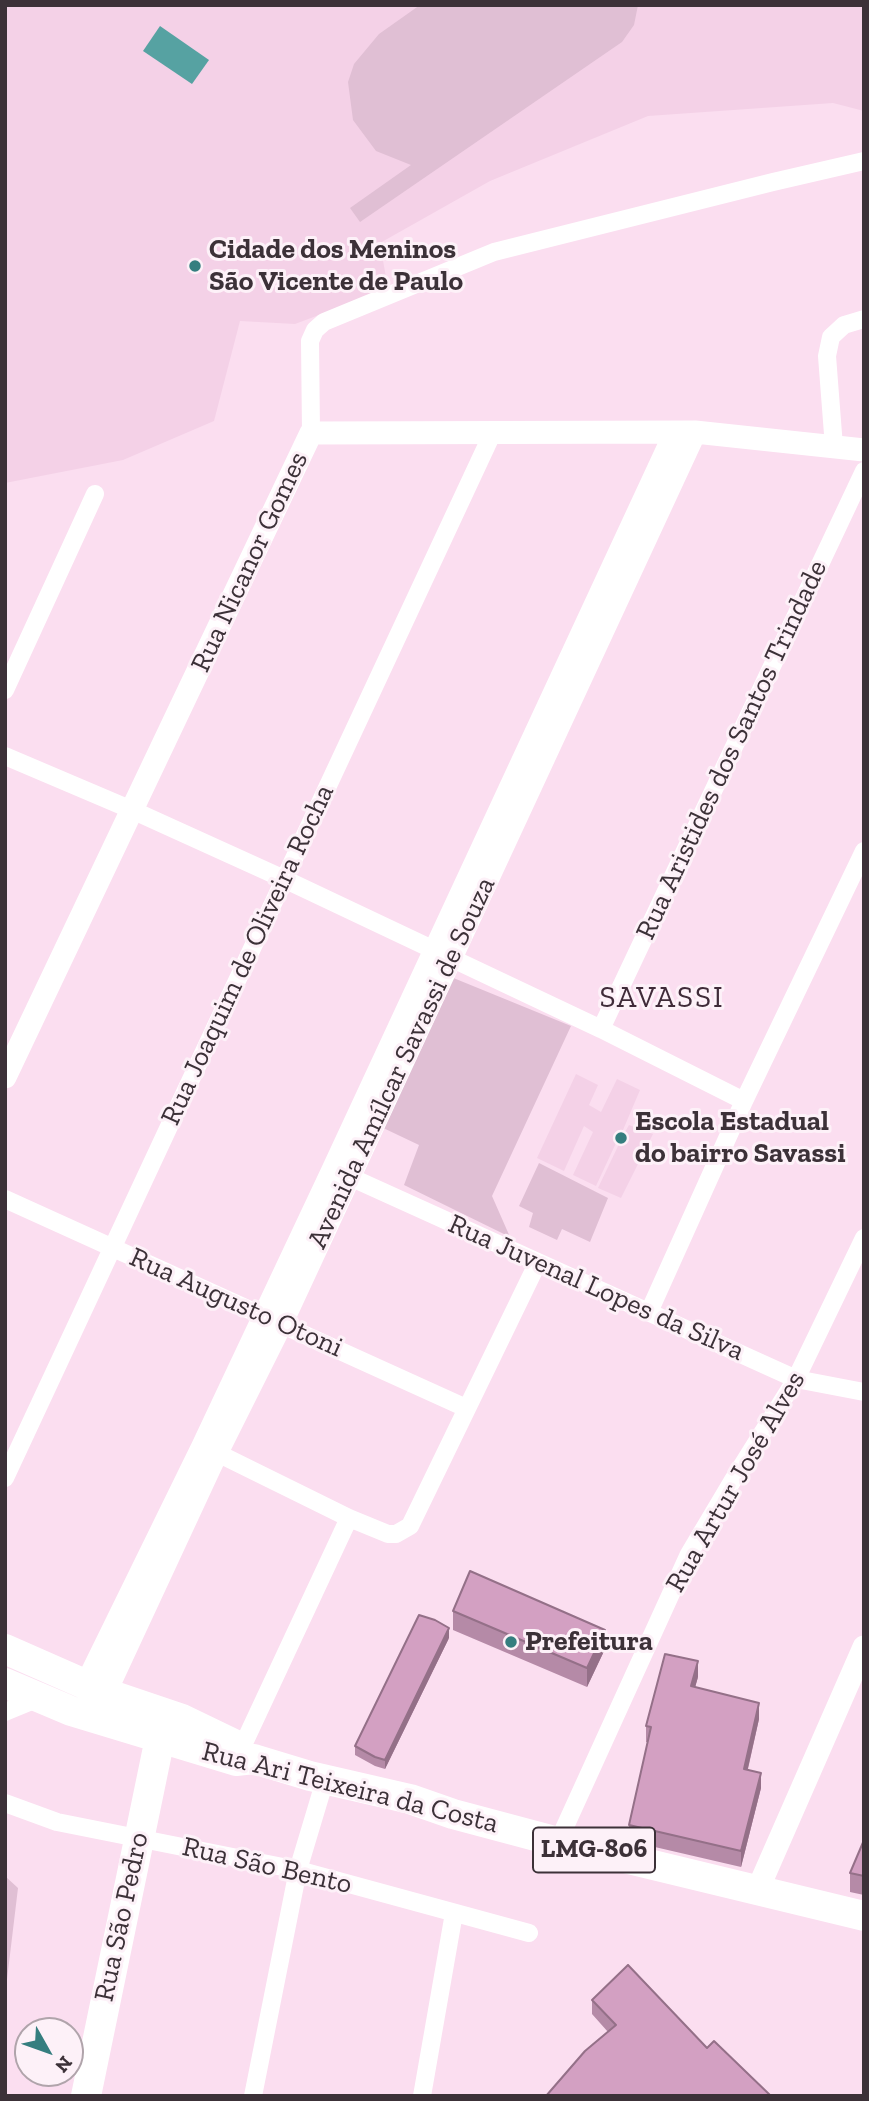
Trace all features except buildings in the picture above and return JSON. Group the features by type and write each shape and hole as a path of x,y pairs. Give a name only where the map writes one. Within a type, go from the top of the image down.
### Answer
{"highway":[{"name":"LMG-806","path":"5,1649 95,1689 182,1719 244,1756"},
{"name":"Rua Ari Teixeira da Costa","path":"5,1683 71,1711 160,1738 244,1756 325,1780 410,1799 453,1814 558,1842 864,1916"},
{"name":"Rua São Pedro","path":"86,2096 160,1738"}],"street":[{"path":"311,433 310,341 315,330 324,322 494,252 773,181 864,161"},
{"path":"834,447 827,356 831,337 844,325 864,319"},
{"name":"Rua Joaquim de Oliveira Rocha","path":"5,1478 493,432"},
{"name":"Rua Nicanor Gomes","path":"5,1077 311,433 685,432 864,450"},
{"name":"Avenida Amílcar Savassi de Souza","path":"95,1689 443,956 685,432"},
{"name":"Rua Aristides dos Santos Trindade","path":"601,1029 864,471"},
{"path":"5,690 95,494"},
{"path":"5,756 284,879 601,1029 744,1101"},
{"path":"649,1312 744,1101 864,851"},
{"name":"Rua Juvenal Lopes da Silva","path":"341,1173 796,1379 864,1391"},
{"name":"Rua Augusto Otoni","path":"5,1199 466,1408"},
{"name":"Rua Artur José Alves","path":"558,1842 689,1554 796,1379 864,1238"},
{"path":"210,1449 349,1518 388,1534 396,1534 410,1526 538,1262"},
{"path":"244,1756 349,1518"},
{"path":"758,1889 864,1647"},
{"path":"5,1712 39,1698"},
{"path":"253,2096 298,1870 325,1780"},
{"name":"Rua São Bento","path":"5,1803 57,1822 298,1870 529,1933"},
{"path":"422,2096 454,1913"}],"shaded area":[{"name":"Cidade dos Meninos São Vicente de Paulo","path":"5,5 864,5 864,111 833,103 648,116 490,181 380,243 388,289 295,324 240,321 214,421 123,460 5,483"},
{"path":"420,5 638,5 634,25 622,42 360,222 350,208 411,165 376,151 353,120 348,82 354,64 379,34"},
{"path":"160,26 209,60 192,84 143,51"},
{"path":"451,977 571,1026 492,1196 510,1237 404,1185 419,1145 379,1126"},
{"name":"Escola Estadual do bairro Savassi","path":"576,1074 598,1085 589,1105 601,1112 617,1079 640,1090 623,1130 625,1132 629,1125 653,1134 621,1198 598,1188 619,1144 616,1143 596,1186 573,1175 593,1132 584,1126 564,1171 537,1158"},
{"path":"539,1163 608,1198 590,1242 562,1229 557,1240 529,1227 533,1213 519,1206"},
{"path":"5,1876 18,1888 5,1996"}],"place":[{"name":"Cidade dos Meninos São Vicente de Paulo","path":"195,266"},
{"name":"Escola Estadual do bairro Savassi","path":"621,1138"},
{"name":"Prefeitura","path":"511,1642"}],"district":[{"name":"SAVASSI","path":"662,998"}]}
